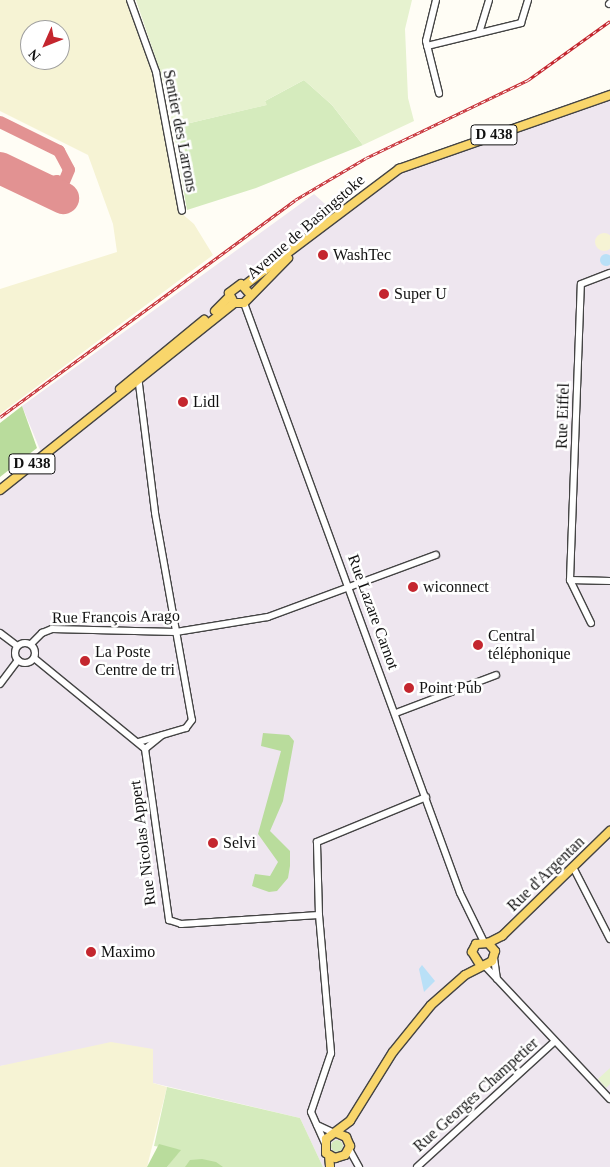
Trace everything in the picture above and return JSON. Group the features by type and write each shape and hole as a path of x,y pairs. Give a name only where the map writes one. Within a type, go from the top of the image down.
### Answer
{"main road":[{"name":"Avenue de Basingstoke","path":"232,300 235,285 245,285 380,181 424,159 610,95"},
{"name":"Avenue de Basingstoke","path":"244,303 250,294 380,181"},
{"path":"245,285 250,294"},
{"path":"232,300 244,303"},
{"name":"D 438","path":"0,485 139,378 232,300"},
{"name":"D 438","path":"0,490 102,406"},
{"name":"Rue d'Argentan","path":"494,955 502,936 610,831"},
{"name":"Rue d'Argentan","path":"473,948 502,936"},
{"path":"330,1167 329,1156 324,1143 350,1121 407,1033 465,975 494,955 486,942"},
{"path":"465,975 473,959 473,948"},
{"path":"473,959 482,965"},
{"path":"330,1167 341,1158 349,1145 350,1121"},
{"path":"335,1133 349,1145"},
{"path":"329,1156 341,1158"}],"street":[{"name":"Sentier des Larrons","path":"130,0 156,72 182,211"},
{"path":"436,0 427,46 439,93"},
{"path":"479,34 489,0"},
{"path":"427,46 521,23 528,0"},
{"name":"Rue Eiffel","path":"570,580 581,284 610,273"},
{"name":"Rue Lazare Carnot","path":"244,303 475,930 486,942"},
{"path":"139,378 154,504 192,720 186,728 139,742"},
{"name":"Rue François Arago","path":"32,644 52,630 176,632 268,617 436,555"},
{"path":"591,623 570,580 610,581"},
{"path":"0,633 17,646 32,644 34,658 139,742 145,749 164,734"},
{"path":"0,684 18,660 17,646"},
{"path":"18,660 26,663 34,658"},
{"path":"396,713 496,675"},
{"name":"Rue Nicolas Appert","path":"145,749 169,920 180,924 319,915"},
{"path":"324,1143 312,1108 331,1053 319,915 317,842 426,797"},
{"path":"572,867 578,883 610,939"},
{"path":"566,873 578,883"},
{"name":"Rue Lazare Carnot","path":"473,948 475,930"},
{"path":"494,955 498,980"},
{"path":"482,965 498,980 553,1043 610,1099"},
{"name":"Rue Georges Champetier","path":"417,1167 553,1043"},
{"path":"316,1124 335,1133"},
{"path":"349,1145 357,1166"},
{"path":"341,1158 357,1166"}],"shaded area":[{"path":"0,0 130,0 156,76 180,212 194,224 213,255 0,414 0,289 117,252 113,224 88,155 0,111"},
{"path":"610,91 610,1167 323,1167 300,1118 153,1083 153,1050 0,1066 0,495 43,457 22,406 314,194 334,212 400,165"},
{"path":"604,233 610,236 613,242 610,248 604,251 598,248 595,242 598,236"},
{"path":"111,1042 153,1049 153,1083 167,1087 147,1167 0,1167 0,1066"}],"green space":[{"path":"136,0 412,0 405,29 408,98 414,121 363,145 332,105 304,80 265,101 267,105 173,127 166,89"},
{"path":"304,80 332,105 363,145 256,188 187,210 173,127 266,105 265,101"},
{"path":"22,406 37,448 0,477 0,423"},
{"path":"263,733 289,735 294,741 283,801 270,831 290,851 290,866 288,878 277,891 269,892 252,886 255,874 270,876 278,862 258,834 281,751 261,746"},
{"path":"610,1068 610,1084 606,1088 598,1079"},
{"path":"167,1087 300,1118 323,1167 167,1167 180,1150 154,1146"},
{"path":"339,1140 342,1141 342,1151 335,1152 332,1151 331,1144 332,1141"},
{"path":"159,1144 181,1150 167,1167 147,1167"},
{"path":"202,1159 216,1162 223,1167 185,1167 190,1160"}],"water":[{"path":"608,254 611,255 611,265 604,266 601,265 600,258 601,255"},
{"path":"422,965 435,981 424,992 419,969"}],"taxiway":[{"path":"0,122 59,151 69,170 58,196"},
{"path":"34,184 57,181 63,186 61,192"}],"runway":[{"path":"0,168 63,198"}],"railway":[{"path":"0,417 295,200 366,158 528,80 610,21"}],"place":[{"name":"WashTec","path":"323,255"},
{"name":"Super U","path":"384,294"},
{"name":"Lidl","path":"183,402"},
{"name":"wiconnect","path":"413,587"},
{"name":"Central téléphonique","path":"478,645"},
{"name":"La Poste Centre de tri","path":"85,661"},
{"name":"Point Pub","path":"409,688"},
{"name":"Selvi","path":"213,843"},
{"name":"Maximo","path":"91,952"}]}
